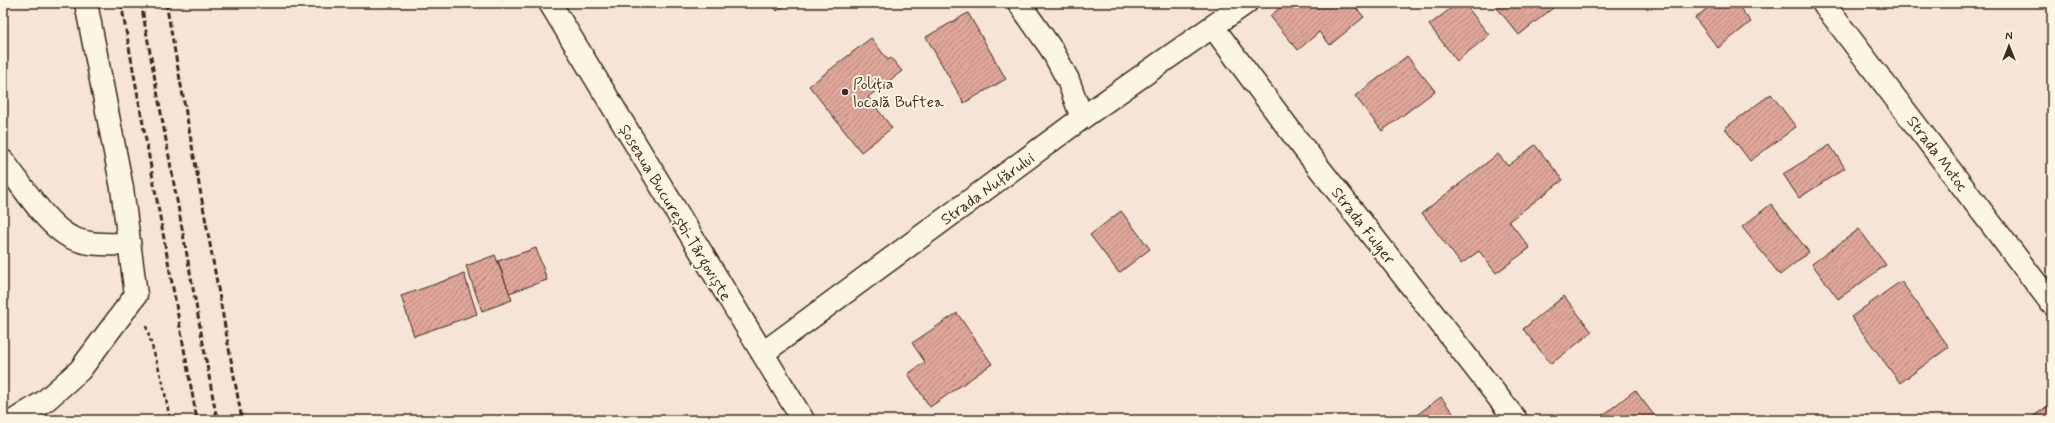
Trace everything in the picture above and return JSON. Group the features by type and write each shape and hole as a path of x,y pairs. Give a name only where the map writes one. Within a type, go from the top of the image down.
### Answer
{"street":[{"path":"15,420 45,401 80,370 136,295 122,188 86,3"},
{"name":"Șoseaua București-Târgoviște","path":"550,3 803,420"},
{"path":"1019,3 1052,50 1068,80 1082,118"},
{"name":"Strada Nufărului","path":"762,353 1082,118 1246,3"},
{"name":"Strada Motoc","path":"1823,3 2052,304"},
{"name":"Strada Fulger","path":"1213,27 1295,136 1516,420"},
{"path":"3,161 52,224 74,239 101,245 129,244"}],"path":[{"path":"136,295 152,343 170,420"}],"building":[{"path":"771,3 789,3 777,11"},
{"path":"1286,3 1352,3 1364,17 1330,45 1319,32 1298,50 1270,16"},
{"path":"1458,3 1464,3 1489,35 1457,61 1429,25"},
{"path":"1493,3 1559,3 1519,35"},
{"path":"1714,3 1736,3 1751,22 1718,48 1695,18"},
{"path":"968,13 1006,79 964,103 926,37"},
{"name":"Poliția locală Buftea","path":"871,38 888,60 891,58 902,71 868,97 892,128 861,152 809,86"},
{"path":"1407,56 1435,91 1382,131 1355,96"},
{"path":"1771,94 1796,127 1750,161 1725,128"},
{"path":"1535,145 1563,180 1509,221 1530,248 1496,273 1479,251 1461,264 1422,213 1498,154 1508,166"},
{"path":"1830,145 1845,168 1799,198 1783,174"},
{"path":"1771,204 1809,252 1780,275 1742,227"},
{"path":"1121,211 1150,249 1119,273 1090,235"},
{"path":"1859,229 1886,265 1838,299 1812,264"},
{"path":"536,248 547,280 509,293 498,261"},
{"path":"495,255 512,300 482,311 466,266"},
{"path":"464,274 477,314 414,336 401,296"},
{"path":"1901,281 1949,347 1900,383 1851,317"},
{"path":"1564,296 1592,332 1551,364 1523,329"},
{"path":"957,313 992,364 930,407 908,374 925,362 912,343"},
{"path":"1635,390 1656,418 1653,420 1597,420"},
{"path":"1441,397 1456,417 1452,420 1410,420"},
{"path":"2049,405 2052,410 2052,420 2028,420"}],"railway":[{"path":"121,3 197,420"},
{"path":"141,3 217,420"},
{"path":"166,3 242,420"}],"place":[{"name":"Poliția locală Buftea","path":"845,92"}]}
